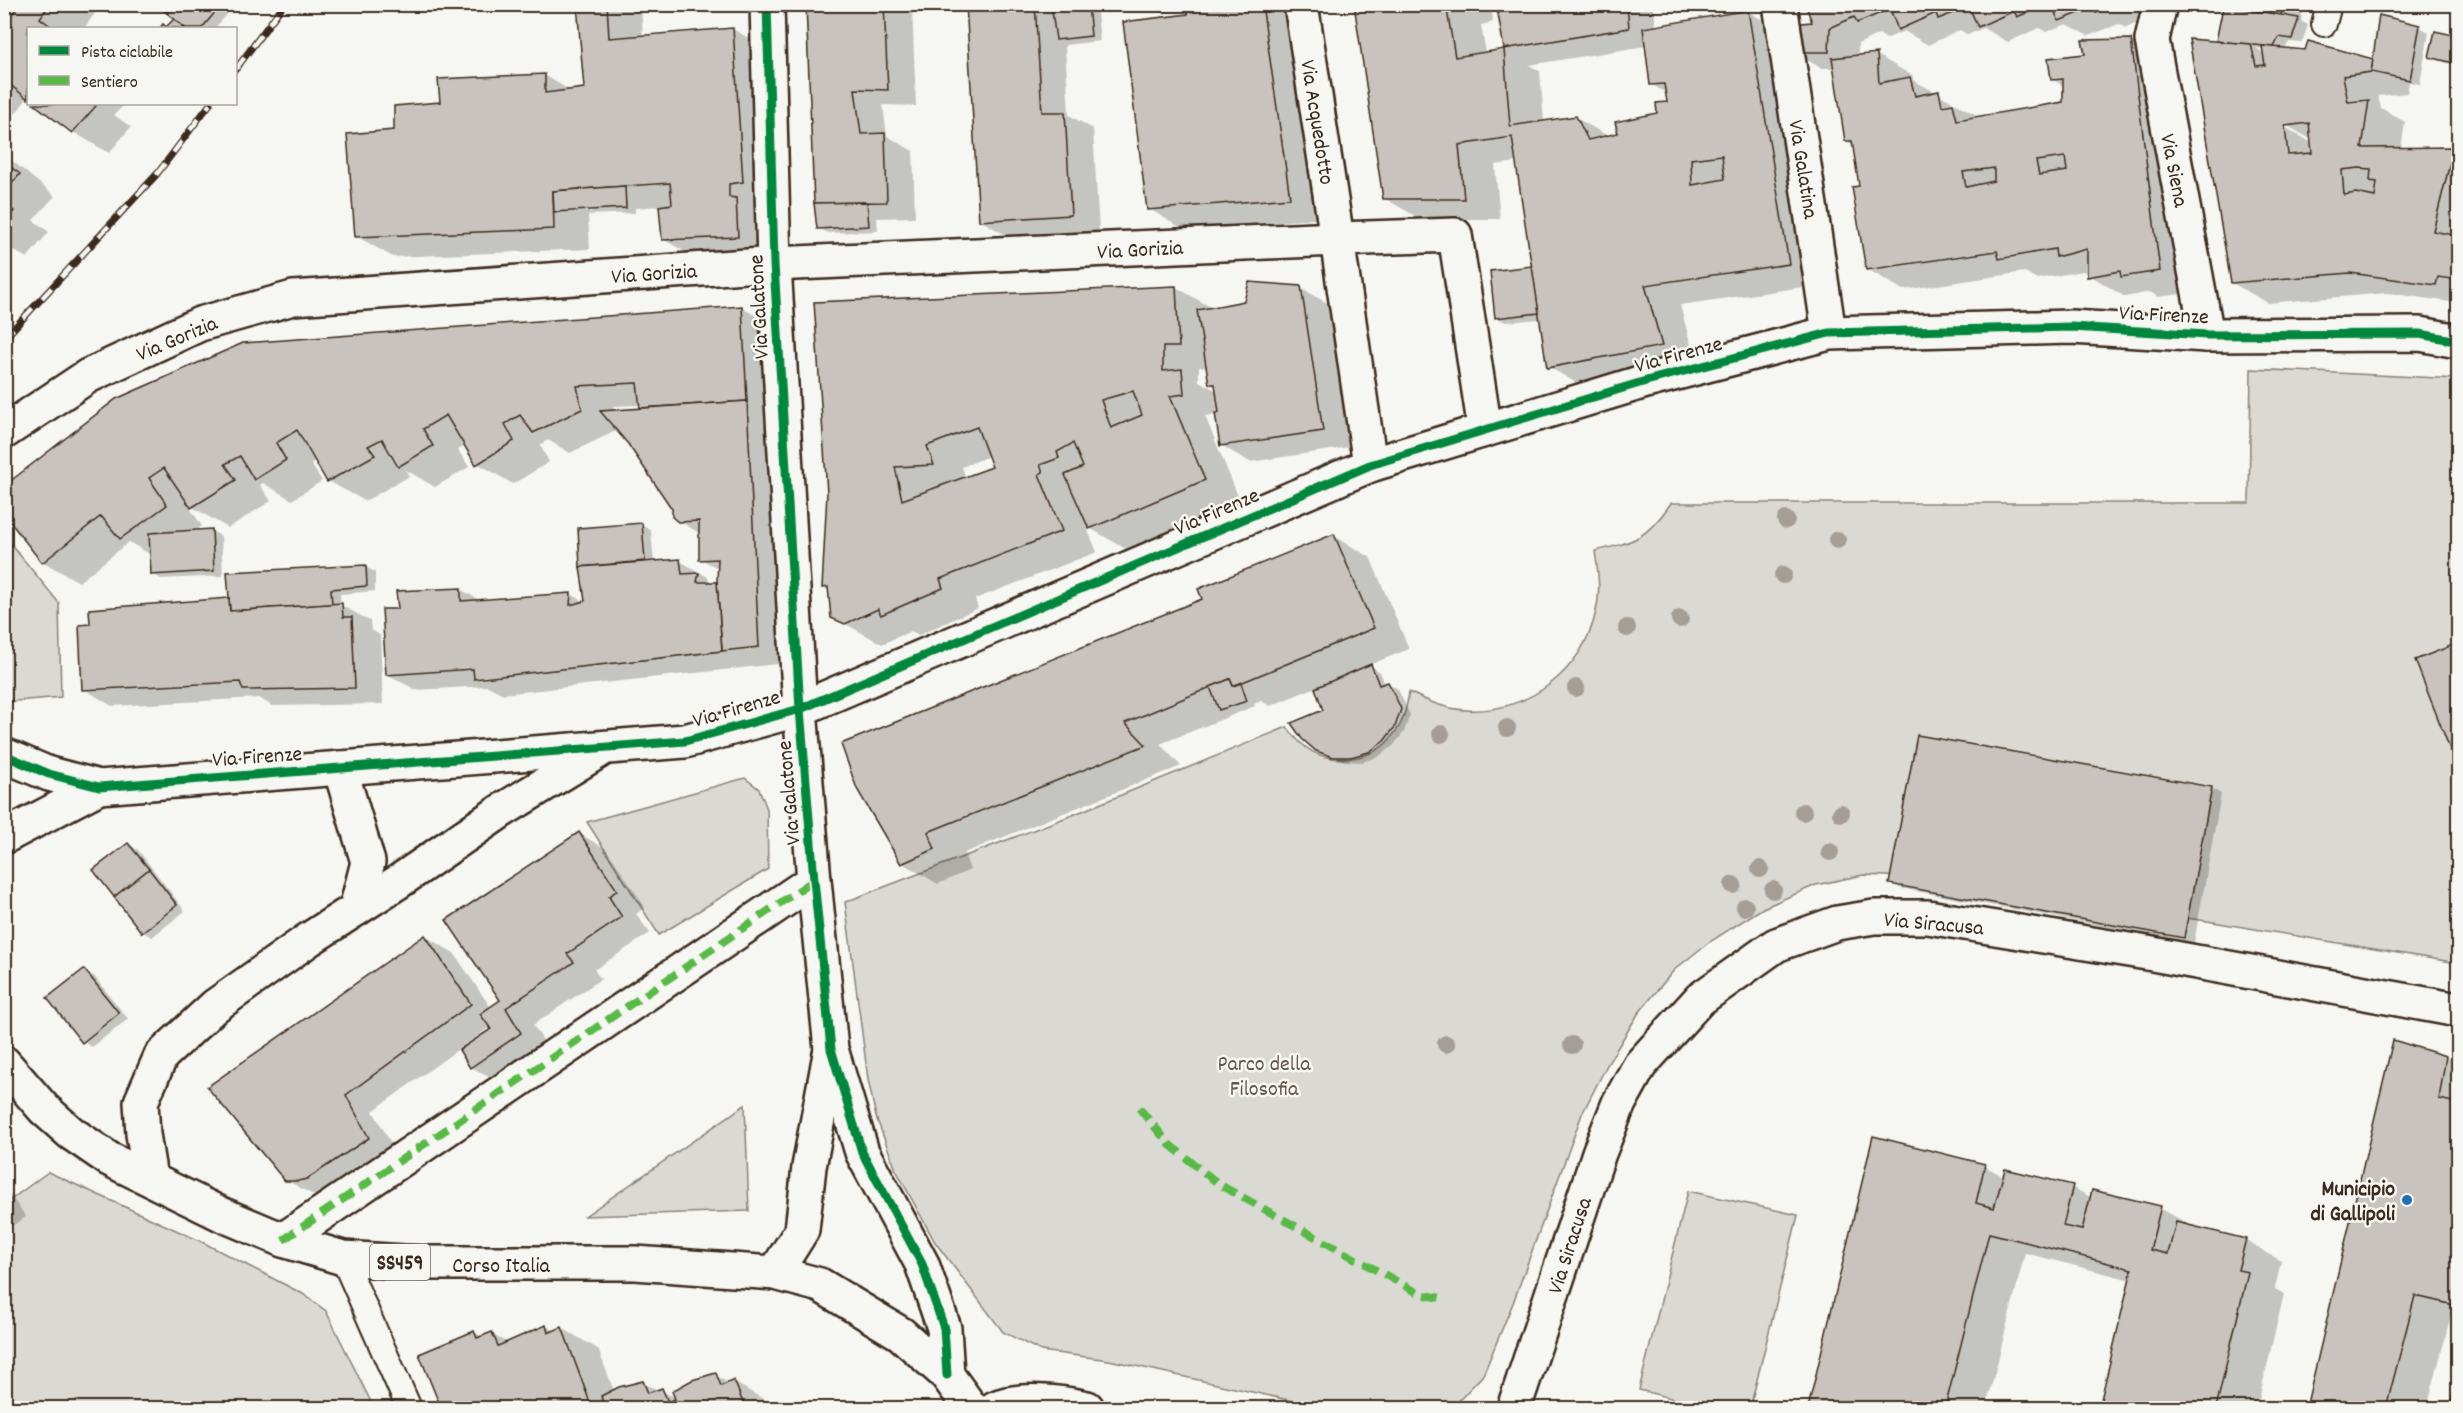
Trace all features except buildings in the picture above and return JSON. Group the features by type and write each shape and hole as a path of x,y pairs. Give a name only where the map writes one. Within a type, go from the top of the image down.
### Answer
{"street":[{"name":"Via Galatone","path":"767,4 774,264 800,709 831,1049 862,1152 922,1264 944,1328 947,1375"},
{"name":"Via Acquedotto","path":"1301,4 1370,465"},
{"name":"Via Galatina","path":"1780,4 1829,333"},
{"name":"Via Siena","path":"2160,4 2152,40 2207,335"},
{"name":"Via Gorizia","path":"4,432 88,376 200,324 293,298 774,264 1455,235 1485,430"},
{"name":"Via Firenze","path":"4,755 49,774 99,787 685,741 800,709 1370,465 1646,381 1829,333 2071,327 2207,335 2420,334 2458,341"},
{"name":"Via Firenze","path":"150,1178 141,1102 161,1056 215,1006 308,940 501,811 605,747"},
{"path":"340,768 368,862 356,909"},
{"name":"Via Firenze","path":"4,837 99,787"},
{"path":"283,1240 814,880"},
{"name":"Via Siracusa","path":"1514,1408 1599,1153 1619,1103 1640,1065 1700,999 1776,945 1837,923 1874,917 1928,917 2147,952 2458,1010"},
{"name":"Via Galatone","path":"775,1273 802,1230 809,1167 831,1049"},
{"name":"Corso Italia","path":"4,1063 44,1109 71,1133 109,1159 221,1214 283,1240 343,1258 419,1263 635,1263 775,1273 820,1285 902,1334 947,1375 971,1408"},
{"path":"995,1408 1004,1404 1065,1403 1087,1408"}],"lane":[{"path":"343,1258 409,1408"}],"green space":[{"name":"Parco della Filosofia","path":"2251,369 2458,379 2458,963 2207,921 1887,876 1863,875 1816,885 1763,908 1708,943 1674,970 1638,1014 1607,1065 1582,1114 1513,1303 1483,1375 1452,1408 1324,1408 1109,1360 1041,1351 1003,1332 935,1242 896,1170 876,1117 868,1079 845,902 1075,814 1287,727 1300,742 1312,751 1336,759 1349,759 1374,751 1385,744 1402,720 1409,692 1436,704 1466,710 1510,705 1531,696 1566,670 1589,633 1598,596 1595,551 1620,545 1639,537 1655,524 1671,503 2249,503"},
{"path":"10,543 59,603 61,697 5,702 4,548"},
{"path":"745,778 759,789 767,809 768,869 659,935 587,822"},
{"path":"745,1105 749,1211 585,1216"},
{"path":"48,1172 200,1241 303,1294 326,1311 374,1408 5,1408 5,1204"},
{"path":"1688,1191 1798,1215 1750,1408 1710,1408 1639,1390"}],"railway":[{"path":"237,68 284,4"},
{"path":"4,339 157,174 209,105"}],"marked path":[{"path":"283,1240 814,880"},
{"path":"1139,1108 1170,1145 1220,1185 1420,1294 1446,1299"}],"cycle path":[{"path":"767,4 774,264 800,709 831,1049 862,1152 922,1264 944,1328 947,1375"},
{"path":"4,755 49,774 99,787 685,741 800,709 1370,465 1646,381 1829,333 2071,327 2207,335 2420,334 2458,341"}],"place":[{"name":"Municipio di Gallipoli","path":"2407,1200"}]}
